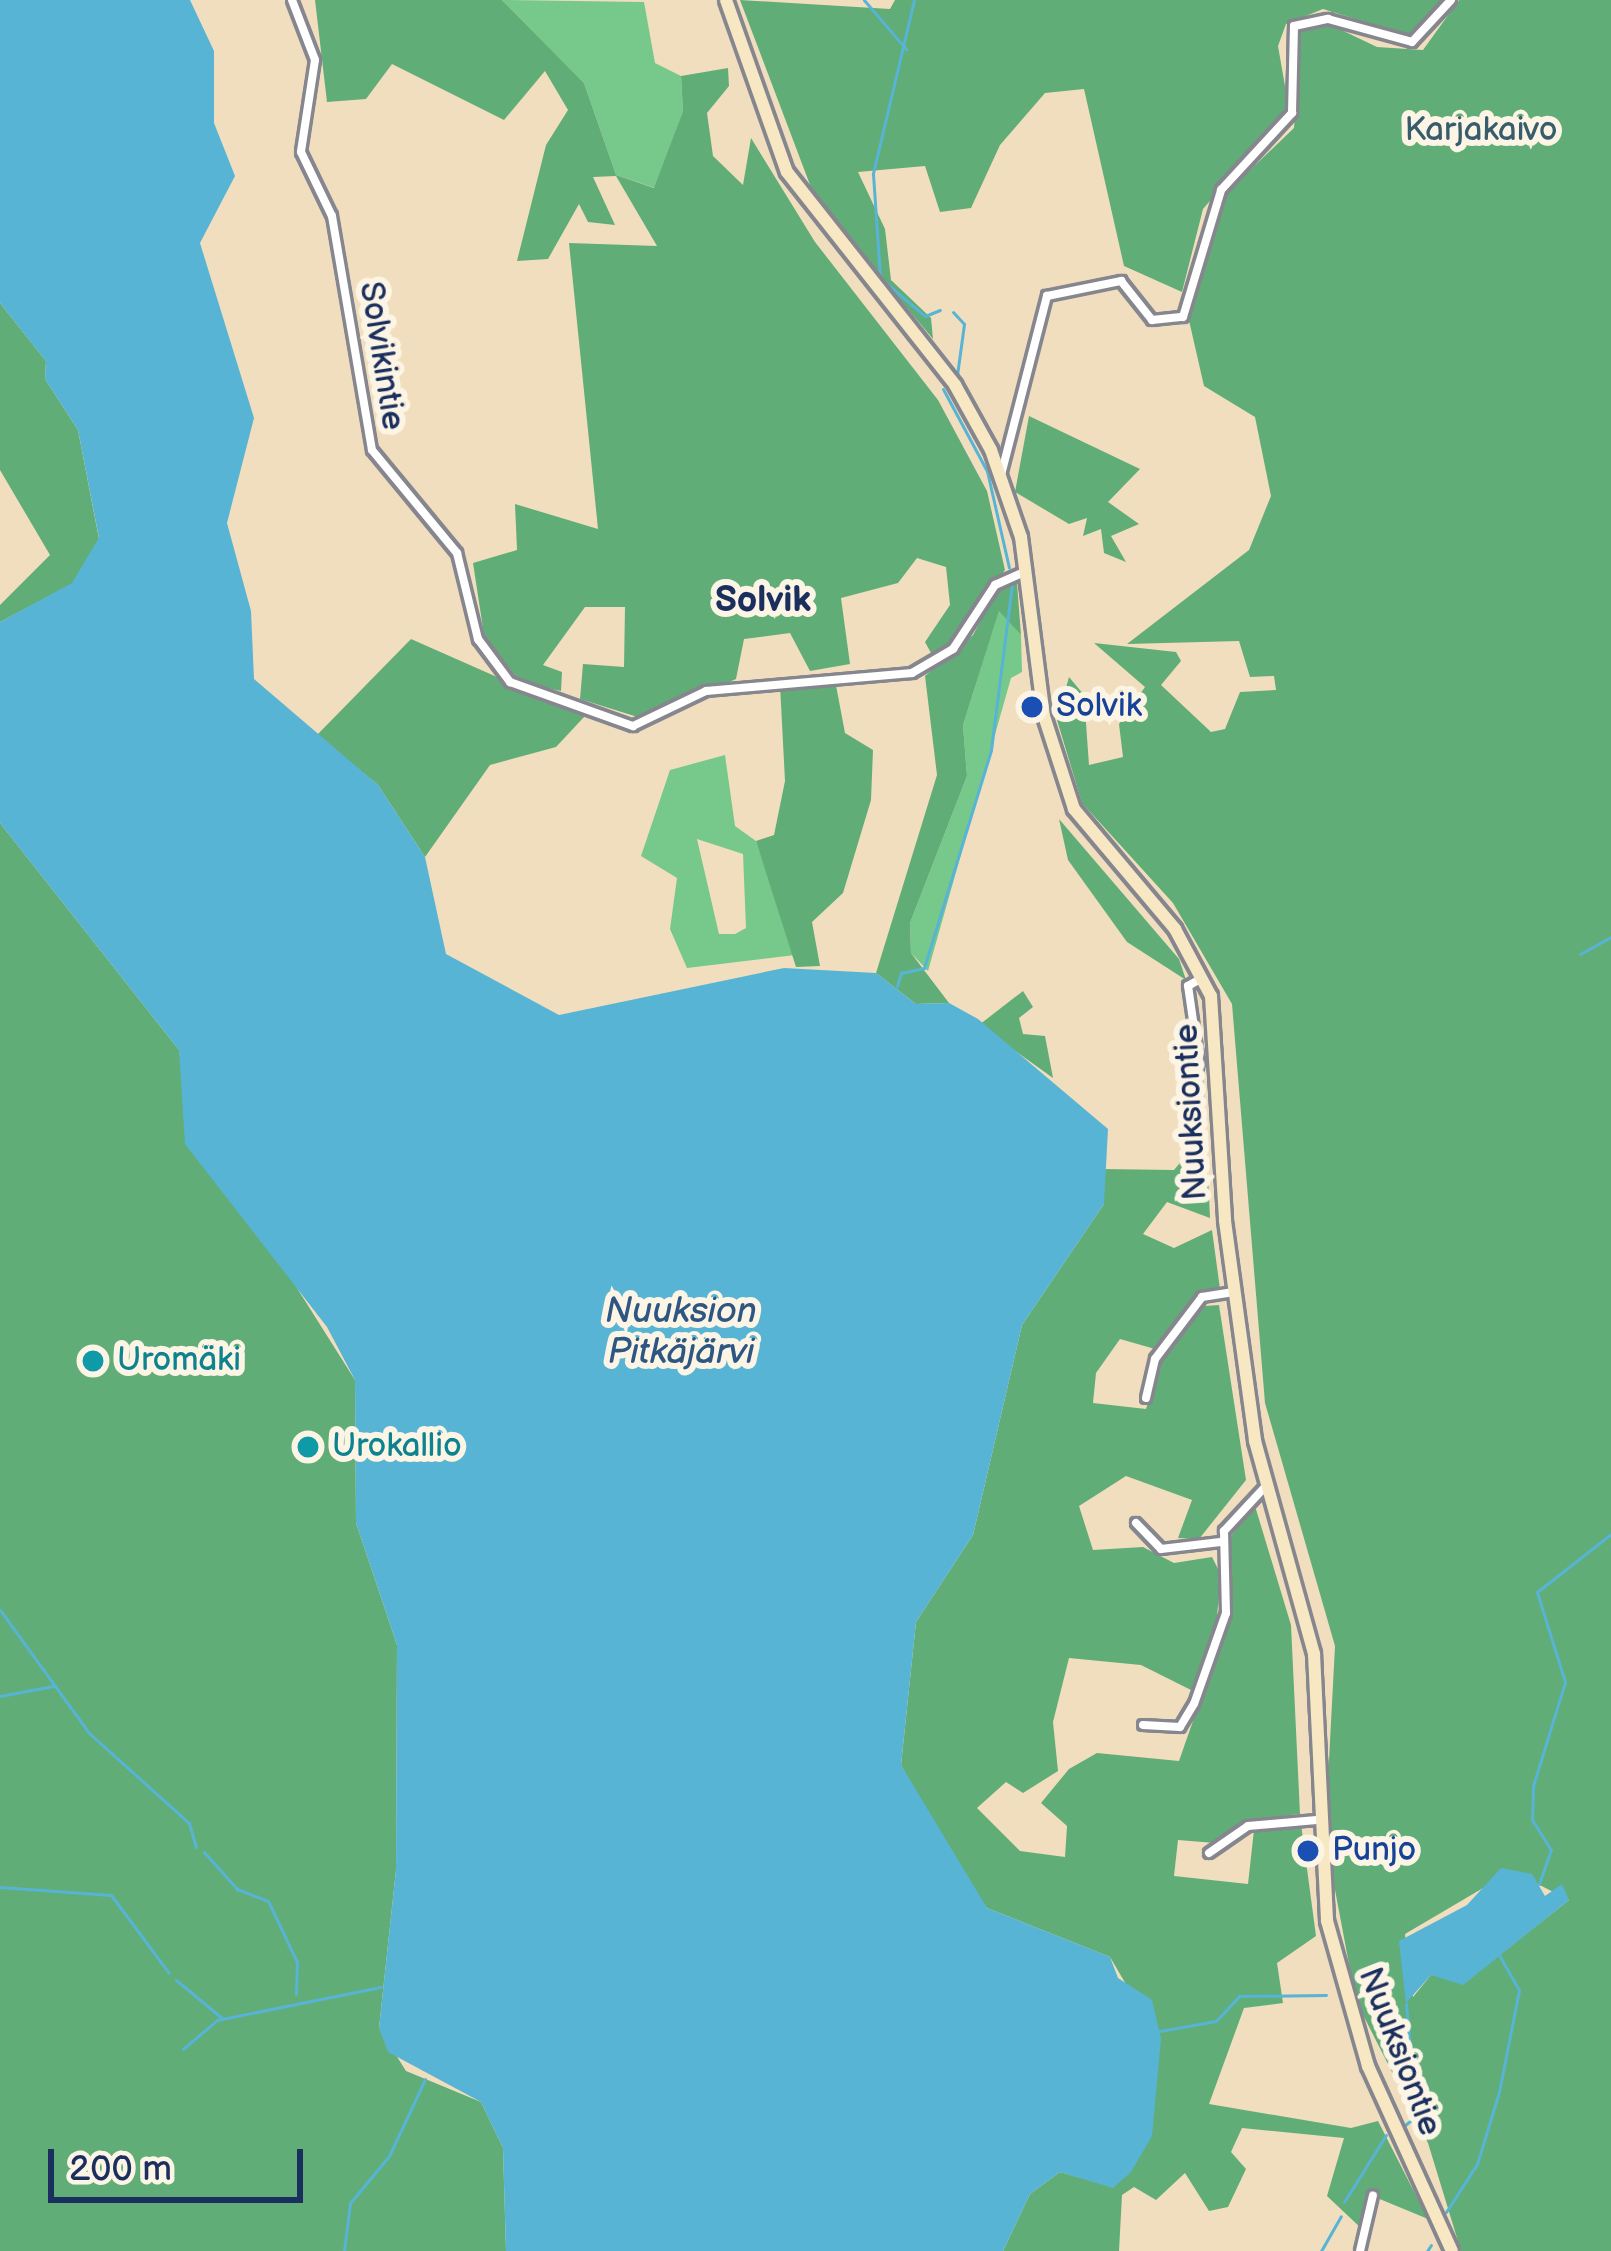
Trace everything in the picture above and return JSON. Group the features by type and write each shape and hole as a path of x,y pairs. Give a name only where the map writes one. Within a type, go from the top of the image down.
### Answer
{"street":[{"name":"Solvikintie","path":"292,0 315,60 301,152 332,215 372,450 457,554 478,639 510,682 633,726 691,695 751,682 912,673 953,650 995,584 1028,571"},
{"name":"Nuuksiontie","path":"726,0 787,172 955,386 1001,475 1028,571 1065,789 1204,977 1221,1042 1235,1292 1264,1488 1314,1654 1317,1820 1352,2022 1452,2251"},
{"path":"1001,475 1048,296 1121,281 1152,320 1183,316 1221,190 1292,113 1294,26 1328,19 1412,42 1451,0"},
{"path":"1186,1125 1199,1076 1188,986 1204,977"},
{"path":"1146,1398 1155,1359 1202,1297 1235,1292"},
{"path":"1143,1726 1180,1727 1195,1704 1226,1612 1221,1542 1264,1488"},
{"path":"1136,1523 1161,1549 1221,1542"},
{"path":"1208,1852 1248,1826 1317,1820"},
{"path":"1360,2251 1373,2195"}],"green space":[{"path":"315,0 502,0 584,83 616,175 654,188 683,111 681,76 728,68 729,86 707,113 713,156 743,185 751,138 815,242 938,400 987,491 1005,570 949,648 931,653 925,642 950,605 946,567 917,558 898,583 841,598 850,664 810,671 790,633 744,639 736,679 644,719 580,699 583,664 624,667 625,607 585,607 543,665 562,672 561,691 520,682 484,635 473,563 517,550 515,504 598,529 569,243 657,246 616,176 593,177 615,225 588,222 579,204 548,259 517,261 546,145 568,110 545,71 504,120 392,64 366,99 327,102"},
{"path":"502,0 644,2 655,63 681,76 683,111 655,188 616,175 584,83"},
{"path":"740,0 890,9 895,0 1446,0 1411,36 1323,9 1286,24 1278,46 1289,109 1203,209 1182,292 1124,266 1084,89 1045,93 1000,145 971,208 940,212 925,166 858,172 885,229 891,280 931,318 933,339 815,198"},
{"name":"Karjakaivo","path":"1459,0 1611,0 1611,2251 1461,2251 1428,2143 1356,2001 1325,1837 1335,1646 1265,1403 1232,1004 1173,903 1082,803 1057,720 1069,677 1084,695 1089,765 1123,757 1119,724 1145,687 1094,643 1176,652 1181,661 1161,685 1211,732 1225,729 1240,692 1276,690 1274,676 1250,677 1239,641 1127,644 1249,550 1271,496 1255,417 1204,386 1188,316 1197,272 1227,192 1294,128 1301,29 1331,25 1377,47 1423,50","holes":["1512,1871 1569,1900 1469,1979 1431,1975 1413,1997 1405,1934"]},
{"path":"0,303 46,361 45,379 78,430 99,539 72,584 0,622 0,605 50,555 0,470"},
{"path":"1029,416 1140,469 1108,502 1139,524 1111,536 1126,562 1104,553 1101,529 1083,536 1087,518 1069,524 1015,492"},
{"path":"1017,583 1021,635 999,611 963,725 967,776 910,923 911,953 949,1003 916,1004 876,973 937,775 925,676 973,635 998,588"},
{"path":"999,610 1021,635 1022,672 1011,678 928,971 911,953 910,923 967,776 963,725"},
{"path":"411,639 585,716 556,747 490,765 425,857 378,785 317,735"},
{"path":"835,680 845,733 873,750 871,800 843,893 812,922 820,966 796,967 756,841 774,835 785,781 780,685"},
{"path":"725,755 735,826 756,841 795,955 687,968 670,929 677,878 641,856 670,770","holes":["697,839 743,854 746,928 719,934"]},
{"path":"1059,819 1179,959 1186,980 1127,942 1068,860"},
{"path":"0,823 179,1050 189,1117 355,1380 356,1523 397,1645 396,1870 379,2028 406,2071 481,2102 503,2148 506,2251 0,2251"},
{"path":"1023,991 1033,1007 1019,1018 1023,1034 1045,1036 1053,1078 979,1025"},
{"path":"1201,1023 1210,1218 1167,1202 1143,1234 1174,1248 1212,1230 1220,1289 1200,1290 1155,1349 1120,1339 1096,1373 1093,1403 1146,1409 1161,1360 1205,1306 1219,1305 1246,1480 1199,1539 1178,1538 1192,1500 1126,1476 1079,1506 1093,1550 1143,1547 1174,1563 1212,1557 1221,1575 1214,1647 1193,1691 1141,1665 1069,1658 1053,1722 1058,1771 1023,1793 1006,1782 977,1808 1020,1851 1065,1857 1067,1826 1041,1803 1069,1769 1097,1753 1179,1761 1230,1615 1231,1536 1255,1506 1291,1625 1300,1814 1248,1820 1215,1843 1178,1840 1174,1876 1248,1884 1254,1830 1301,1824 1316,1936 1277,1963 1283,2003 1244,2008 1209,2104 1351,2128 1378,2121 1428,2219 1370,2195 1362,2229 1327,2196 1344,2138 1242,2128 1231,2152 1246,2169 1228,2207 1209,2211 1185,2173 1156,2200 1134,2187 1122,2195 1119,2251 1003,2251 1030,2194 1060,2172 1113,2187 1154,2032 1110,1957 987,1908 938,1841 901,1765 916,1622 973,1535 1022,1325 1104,1204 1100,1169 1174,1170 1193,1147"}],"water":[{"name":"Nuuksion Pitkäjärvi","path":"0,0 190,0 214,51 214,123 235,176 200,243 254,418 227,523 251,611 254,679 378,785 425,857 446,954 559,1015 784,968 876,973 916,1004 949,1003 978,1019 1108,1129 1104,1204 1022,1325 973,1535 916,1622 901,1765 987,1908 1110,1957 1118,1978 1152,2000 1161,2039 1152,2136 1131,2172 1113,2188 1060,2172 1030,2194 1003,2251 506,2251 503,2148 481,2102 388,2052 379,2028 396,1870 397,1645 356,1523 355,1380 327,1327 185,1144 179,1050 0,823 0,622 72,583 99,538 78,430 45,379 46,361 0,303"},
{"path":"1501,1868 1532,1874 1545,1896 1562,1884 1569,1900 1463,1985 1431,1975 1406,2003 1399,1941 1467,1905"}],"waterway":[{"path":"864,0 906,49"},
{"path":"914,0 873,174 880,278 925,316 940,310"},
{"path":"953,312 964,324 957,375"},
{"path":"943,389 987,471 1009,568"},
{"path":"897,986 901,973 924,968 991,750 1012,583"},
{"path":"1580,954 1611,937"},
{"path":"1539,1884 1551,1850 1532,1820 1533,1786 1565,1682 1537,1592 1611,1534"},
{"path":"0,1610 89,1733 189,1823 196,1847"},
{"path":"0,1696 53,1686"},
{"path":"204,1852 237,1889 268,1901 297,1962 296,1994"},
{"path":"0,1887 111,1895 169,1973"},
{"path":"1446,2212 1477,2164 1499,2092 1519,1990 1499,1955"},
{"path":"176,1980 222,2018"},
{"path":"183,2049 217,2020 381,1987"},
{"path":"1154,2032 1216,2021 1239,1996 1326,1995"},
{"path":"1404,2126 1416,2116 1406,2003"},
{"path":"344,2251 350,2203 389,2156 425,2079"},
{"path":"1344,2202 1386,2135"},
{"path":"1321,2251 1341,2216"},
{"path":"1427,2251 1431,2245"}],"place":[{"name":"Solvik","path":"1032,707"},
{"name":"Uromäki","path":"93,1361"},
{"name":"Urokallio","path":"308,1447"},
{"name":"Punjo","path":"1308,1851"}],"district":[{"name":"Solvik","path":"763,601"}]}
